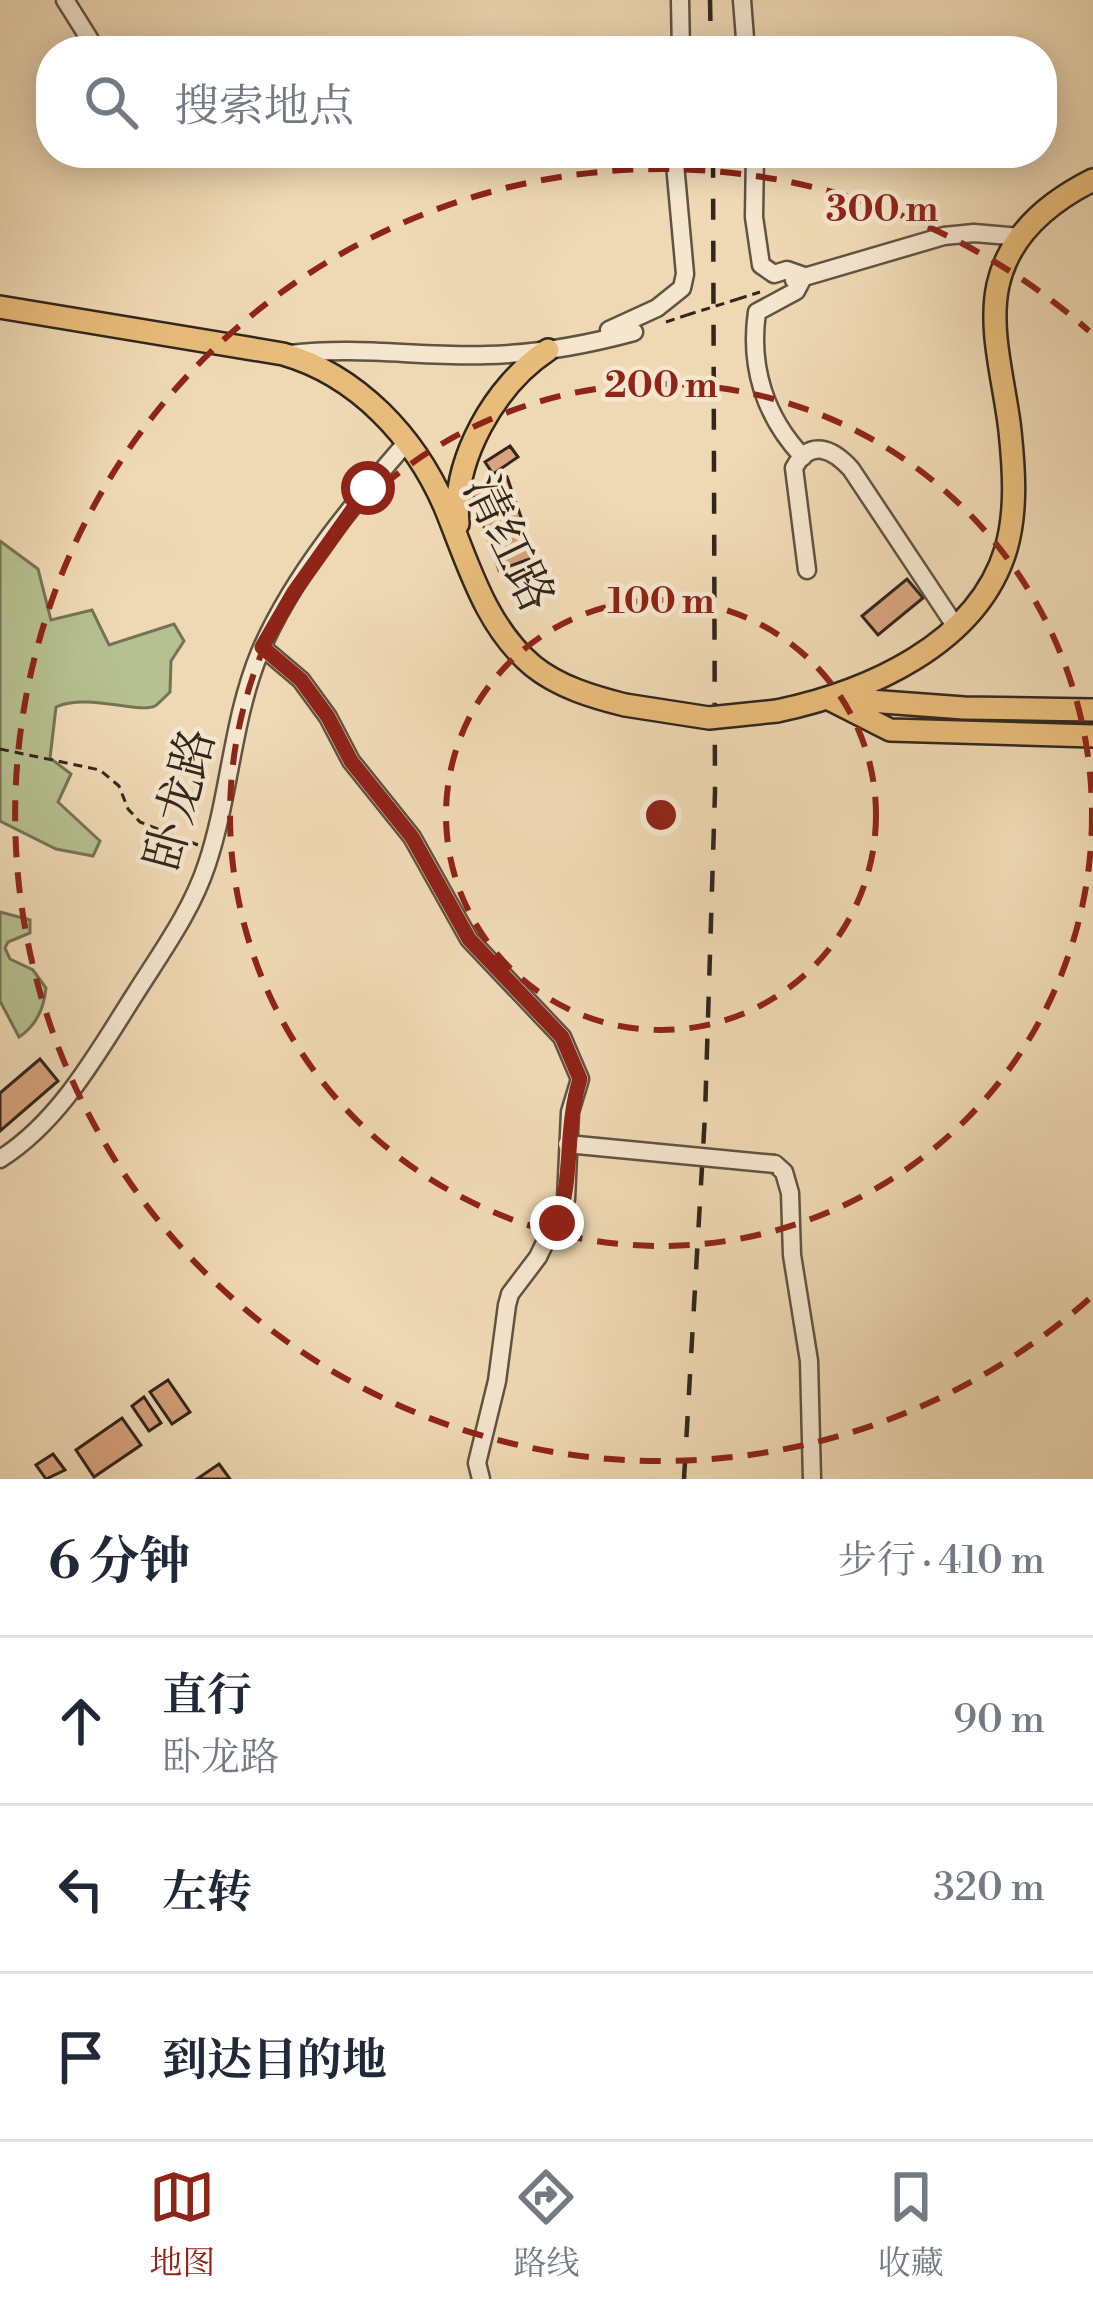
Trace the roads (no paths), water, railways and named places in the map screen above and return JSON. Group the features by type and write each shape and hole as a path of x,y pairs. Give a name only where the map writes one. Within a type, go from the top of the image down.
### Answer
{"main road":[{"name":"清红路","path":"0,307 283,354 316,365 372,404 406,443 435,486 494,620 530,663 564,685 626,705 709,718 777,711 827,698 908,662 956,627 991,584 1010,530 1013,461 995,309 1001,272 1020,237 1045,211 1093,180"},
{"path":"466,560 457,510 464,465 506,390 548,350"},
{"path":"827,698 964,708 1093,710"},
{"path":"827,698 890,730 1093,736"}],"street":[{"path":"65,0 88,36"},
{"path":"680,0 681,36"},
{"path":"742,0 745,36"},
{"path":"587,344 657,308 682,288 685,274 675,168"},
{"path":"754,168 761,265 774,274 787,271 797,279"},
{"path":"797,279 944,236 1020,237"},
{"path":"797,279 796,291 758,312 755,328 768,410 803,457"},
{"path":"283,354 346,350 484,355 548,350 634,332"},
{"name":"卧龙路","path":"0,1159 50,1115 104,1042 187,911 211,850 262,647 317,557 406,443"},
{"path":"807,570 794,468 803,457 826,450 851,469 956,627"},
{"path":"262,647 301,680 351,761 412,837 469,939 562,1037 580,1079 570,1112 566,1199 538,1257 507,1305 497,1381 477,1463 481,1479"},
{"path":"567,1144 775,1164 784,1172 809,1361 812,1479"}],"railway":[{"path":"710,0 711,36"},
{"path":"684,1479 705,1115 715,792 713,168"}]}
